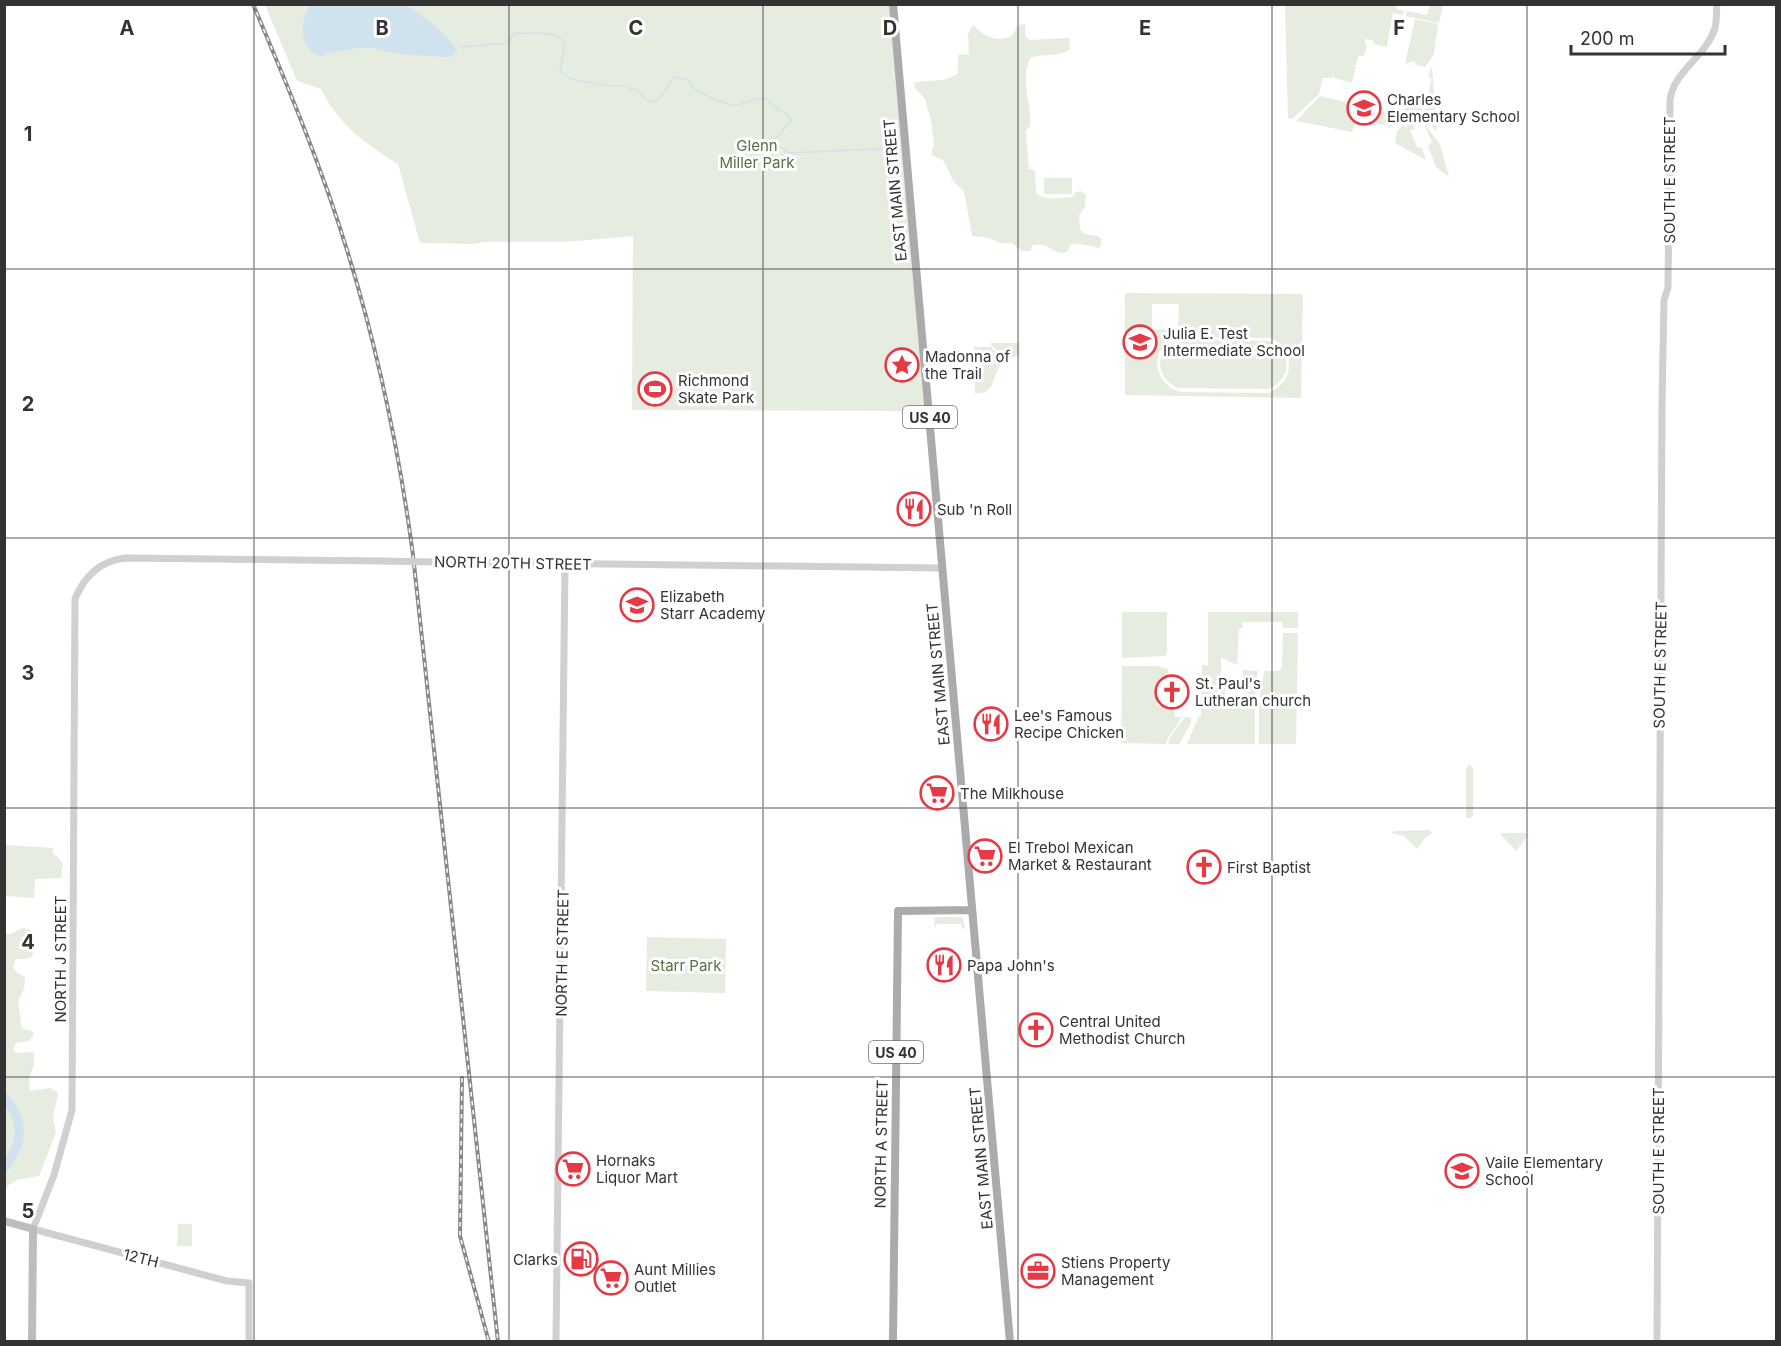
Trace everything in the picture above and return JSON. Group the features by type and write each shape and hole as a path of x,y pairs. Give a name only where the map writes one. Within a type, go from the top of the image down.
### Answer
{"main road":[{"name":"EAST MAIN STREET","path":"892,4 929,402 971,910 1010,1341"},
{"name":"NORTH A STREET","path":"893,1341 898,911 971,910"},
{"path":"8,1222 33,1229"},
{"name":"NORTH J STREET","path":"32,1341 33,1229"}],"street":[{"name":"SOUTH E STREET","path":"1657,1341 1662,403 1664,300 1668,288 1670,99 1680,75 1699,57 1710,39 1716,23 1717,4"},
{"name":"NORTH 20TH STREET","path":"89,575 110,561 125,558 942,568"},
{"name":"NORTH E STREET","path":"556,1341 565,564"},
{"name":"NORTH J STREET","path":"33,1229 54,1175 72,1110 74,607 78,592 89,575"},
{"name":"12TH","path":"33,1229 227,1281 249,1283 249,1341"}],"green space":[{"name":"Glenn Miller Park","path":"265,5 893,5 929,402 906,411 632,410 633,236 564,242 420,243 398,164 344,123 321,89 297,81"},
{"path":"1285,5 1396,5 1396,9 1404,11 1403,15 1393,13 1387,47 1373,44 1373,40 1365,39 1367,44 1364,56 1358,56 1356,65 1347,67 1356,66 1352,83 1334,78 1334,74 1332,78 1323,78 1319,94 1292,119 1288,118"},
{"path":"1430,5 1443,5 1439,23 1406,16 1407,11 1427,15"},
{"path":"1415,19 1438,24 1434,54 1425,67 1415,65 1415,61 1405,64"},
{"path":"1025,24 1025,36 1030,40 1069,38 1070,49 1061,54 1030,58 1027,67 1026,84 1030,126 1026,131 1029,169 1035,170 1036,193 1053,198 1072,197 1076,192 1081,191 1086,195 1085,207 1079,215 1080,229 1084,234 1098,236 1101,239 1099,248 1071,244 1067,252 1060,253 1044,245 1033,245 1030,251 1022,251 1012,243 1000,243 990,238 972,236 964,191 954,182 943,160 931,155 934,143 931,121 925,99 915,88 914,82 944,80 958,74 958,55 969,54 968,34 973,25 986,35 1000,39 1012,36 1018,25"},
{"path":"1432,66 1437,132 1430,124 1425,109 1429,108 1429,89 1432,79 1428,77"},
{"path":"1320,96 1349,103 1356,121 1352,132 1296,121"},
{"path":"1407,103 1421,106 1427,127 1440,144 1449,177 1436,167 1428,146 1432,142 1423,121 1420,123 1415,118 1403,117"},
{"path":"1351,105 1387,113 1392,110 1398,120 1392,126 1357,121"},
{"path":"1406,124 1413,125 1415,129 1410,130 1417,147 1422,148 1426,160 1395,143 1397,131 1403,125 1408,129"},
{"path":"1044,178 1072,178 1072,194 1044,194"},
{"path":"1125,293 1303,294 1301,398 1125,395","holes":["1152,304 1179,304 1178,330 1128,329 1152,328","1178,337 1271,338 1285,351 1289,367 1287,375 1277,388 1268,393 1181,392 1164,382 1157,365 1162,348 1168,341"]},
{"path":"1184,339 1270,341 1277,346 1285,358 1285,372 1277,385 1269,389 1177,388 1163,376 1160,360 1167,347"},
{"path":"990,343 1019,343 1020,355 1005,360"},
{"path":"974,347 991,347 1004,361 991,387 982,393 975,393"},
{"path":"1122,612 1167,612 1167,653 1165,656 1122,658"},
{"path":"1208,612 1298,612 1298,628 1283,628 1282,622 1241,622 1243,627 1239,630 1237,665 1221,657 1221,685 1225,686 1225,707 1248,707 1249,703 1255,703 1255,744 1187,744 1201,716 1202,665 1208,665"},
{"path":"1283,633 1298,633 1296,744 1259,744 1259,701 1264,672 1278,671 1282,668"},
{"path":"1122,666 1159,666 1168,669 1167,689 1157,689 1157,705 1175,708 1175,717 1182,717 1166,744 1121,743"},
{"path":"1243,670 1258,671 1255,697 1248,697 1248,693 1243,692"},
{"path":"1185,717 1191,717 1191,723 1179,744 1168,744 1170,737"},
{"path":"1469,764 1473,768 1473,816 1469,819 1466,817 1466,768"},
{"path":"1430,830 1432,833 1417,849 1404,836 1391,833 1394,831"},
{"path":"1502,833 1528,835 1516,851 1501,835"},
{"path":"5,845 53,848 53,854 63,864 61,878 35,879 34,898 5,896"},
{"path":"935,917 962,917 965,928 962,929 961,924 937,924 934,929"},
{"path":"23,928 31,930 34,944 32,957 16,959 13,967 16,972 25,977 24,989 18,1001 22,1029 30,1030 34,1034 29,1041 16,1043 13,1050 16,1053 34,1053 34,1065 29,1078 30,1091 50,1088 58,1093 53,1118 56,1132 39,1176 17,1180 7,1186 5,1195 5,934"},
{"name":"Starr Park","path":"647,937 726,939 725,993 646,991"},
{"path":"178,1224 192,1224 192,1246 177,1246"}],"water":[{"path":"323,4 404,5 418,12 434,25 457,51 451,57 396,54 374,48 358,48 329,53 321,57 312,51 305,42 303,32 305,16 310,7"}],"waterway":[{"path":"460,47 507,43 515,33 554,35 565,43 560,71 569,78 579,81 635,88 645,99 653,102 660,98 674,77 687,79 694,88 709,97 735,106 766,98 773,106 789,115 791,121 775,139 778,145 789,153 894,148"},
{"path":"4,1097 19,1124 15,1150 4,1168"}],"railway":[{"path":"253,4 312,149 358,286 370,330 399,464 413,555 498,1342"},
{"path":"462,1078 460,1236 489,1342"}],"place":[{"name":"Charles Elementary School","path":"1364,108"},
{"name":"Julia E. Test Intermediate School","path":"1140,342"},
{"name":"Madonna of the Trail","path":"902,365"},
{"name":"Richmond Skate Park","path":"655,389"},
{"name":"Sub 'n Roll","path":"914,509"},
{"name":"Elizabeth Starr Academy","path":"637,605"},
{"name":"St. Paul's Lutheran church","path":"1172,692"},
{"name":"Lee's Famous Recipe Chicken","path":"991,724"},
{"name":"The Milkhouse","path":"937,793"},
{"name":"El Trebol Mexican Market & Restaurant","path":"985,856"},
{"name":"First Baptist","path":"1204,867"},
{"name":"Papa John's","path":"944,965"},
{"name":"Central United Methodist Church","path":"1036,1030"},
{"name":"Hornaks Liquor Mart","path":"573,1169"},
{"name":"Vaile Elementary School","path":"1462,1171"},
{"name":"Clarks","path":"581,1259"},
{"name":"Stiens Property Management","path":"1038,1271"},
{"name":"Aunt Millies Outlet","path":"611,1278"}]}
